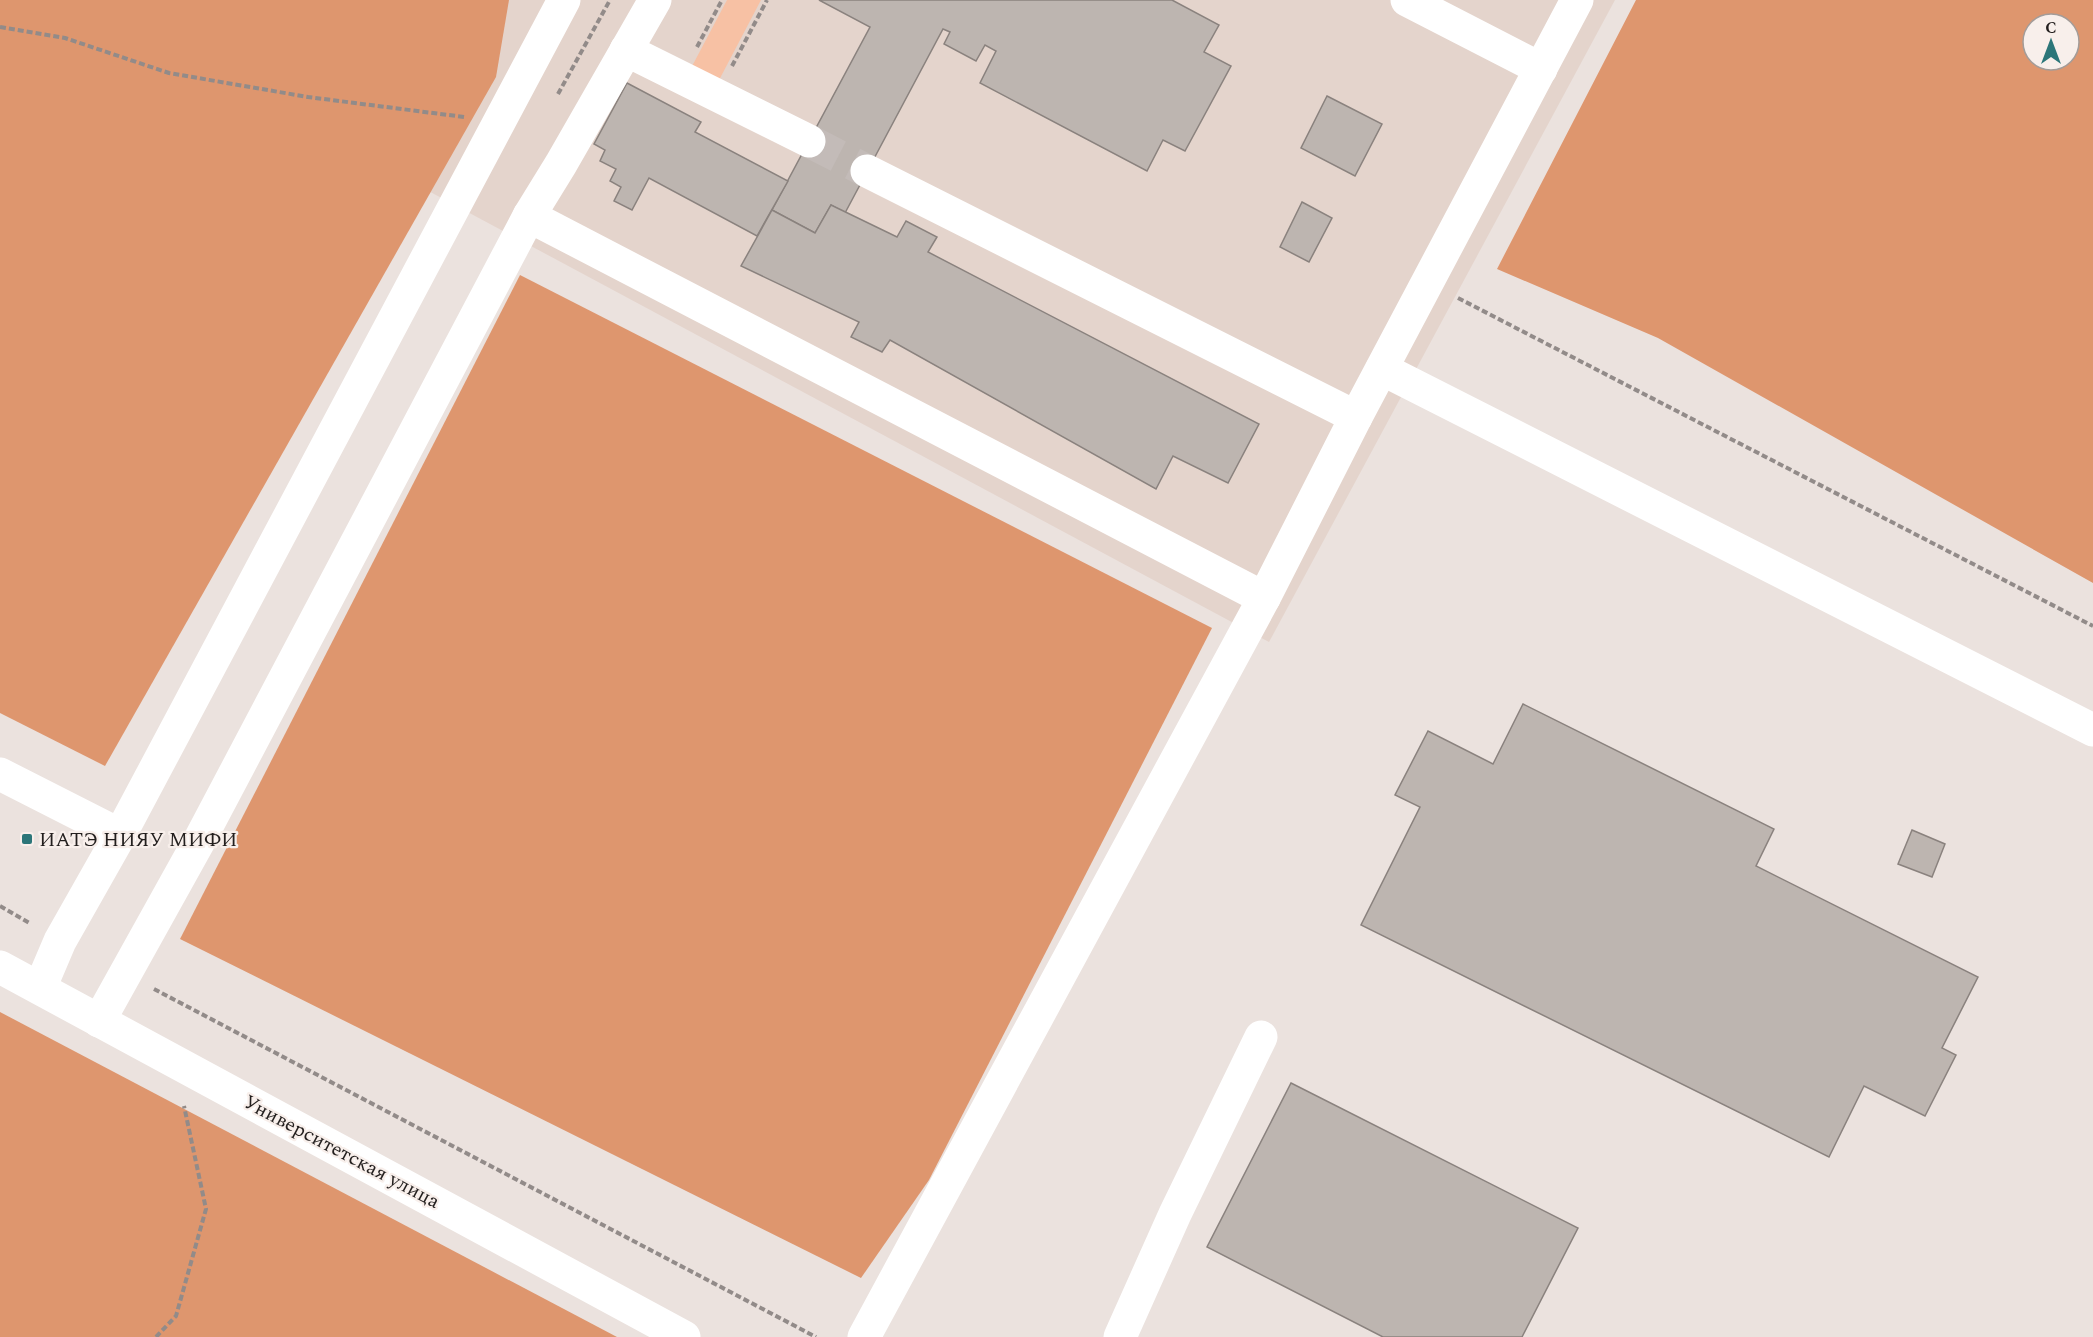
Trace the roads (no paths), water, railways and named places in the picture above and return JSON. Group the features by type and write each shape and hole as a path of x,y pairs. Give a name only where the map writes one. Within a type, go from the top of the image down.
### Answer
{"street":[{"path":"40,988 60,941 120,835 564,0"},
{"path":"99,1021 198,843 529,216 655,0"},
{"path":"1407,0 1541,69"},
{"path":"864,1337 1264,598 1356,417 1577,0"},
{"path":"626,50 809,141"},
{"path":"867,171 1356,417"},
{"path":"529,216 1264,598"},
{"path":"1382,369 2092,728"},
{"path":"0,774 120,835"},
{"name":"Университетская улица","path":"0,967 684,1337"},
{"path":"1120,1337 1175,1214 1261,1037"}],"tunnel":[{"path":"809,141 867,171"}],"place":[{"name":"ИАТЭ НИЯУ МИФИ","path":"27,839"}]}
